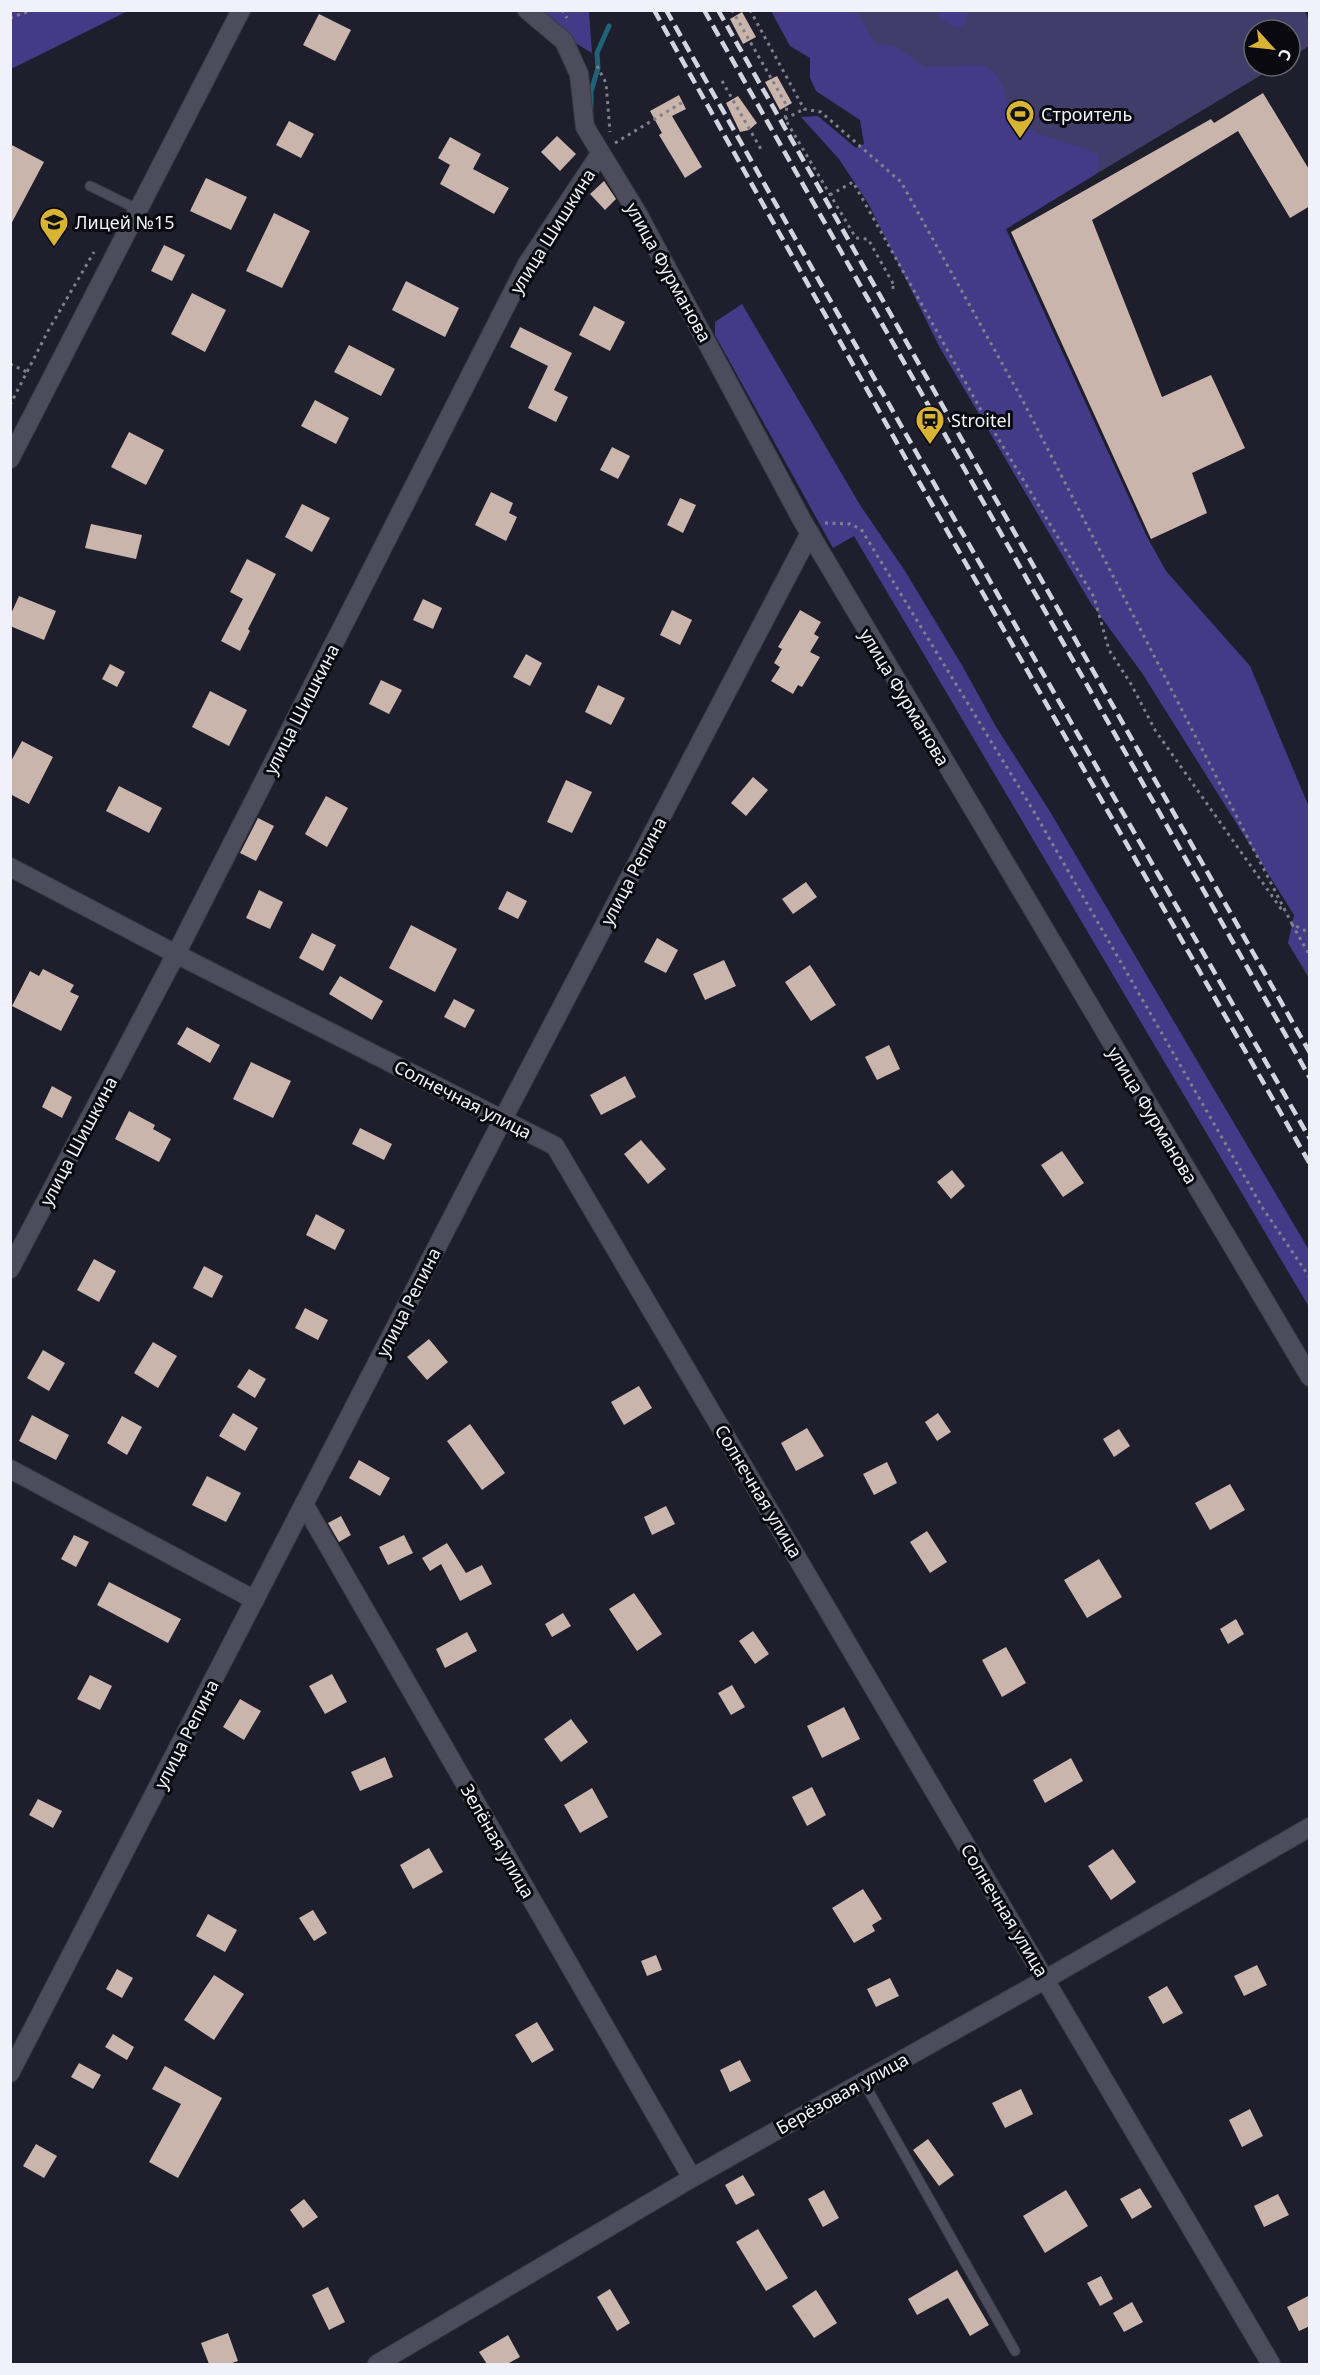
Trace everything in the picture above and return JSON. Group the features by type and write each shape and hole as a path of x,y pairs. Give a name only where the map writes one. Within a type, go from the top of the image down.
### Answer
{"street":[{"path":"10,459 241,10"},
{"name":"улица Фурманова","path":"527,10 564,41 579,74 585,127 638,214 807,528 1310,1377"},
{"name":"улица Шишкина","path":"10,1269 176,954 527,264 600,154"},
{"name":"улица Репина","path":"10,2073 807,528"},
{"name":"Солнечная улица","path":"10,867 555,1146 1271,2364"},
{"path":"10,1468 255,1600"},
{"name":"Зелёная улица","path":"304,1504 692,2178"},
{"name":"Берёзовая улица","path":"377,2364 692,2178 1310,1827"}],"lane":[{"path":"90,186 139,210"},
{"path":"863,2081 1015,2351"}],"path":[{"path":"10,18 32,10"},
{"path":"732,10 787,106 785,119 856,238 868,239 895,287 891,288"},
{"path":"750,10 804,109"},
{"path":"722,81 762,151"},
{"path":"600,154 636,129 683,102"},
{"path":"785,119 804,109 821,112 902,182 1023,401 1310,956"},
{"path":"830,195 853,182 981,410 1094,597 1109,650 1131,684 1155,730 1292,924 1310,933"},
{"path":"10,364 27,372"},
{"path":"807,528 850,524 861,529 1033,810 1262,1207 1310,1278"}],"shaded area":[{"path":"11,10 128,10 128,11 11,69"},
{"path":"522,11 589,11 592,53"},
{"path":"771,11 858,13 874,43 896,47 925,67 984,65 998,78 1013,113 1026,126 1045,136 1098,154 1100,165 1096,174 1006,229 1147,537 1166,571 1250,666 1309,807 1309,978 1288,943 1294,915 1142,673 1090,602 940,348 868,203 839,159 801,117 818,116 856,148 864,144 860,120 816,91 810,78 810,58 790,46"},
{"name":"Строитель","path":"802,11 1305,11 1309,22 1309,46 1302,50 1302,18 1242,18 1242,78 1256,78 961,255"},
{"path":"935,11 968,11 965,24 958,28 942,20"},
{"path":"742,304 860,505 905,571 995,725 1049,810 1309,1250 1309,1307 854,536 833,548 715,335 715,322"}],"building":[{"path":"742,12 756,37 743,44 730,19"},
{"path":"319,14 351,30 335,61 303,45"},
{"path":"777,76 792,103 780,110 765,82"},
{"path":"1263,93 1310,171 1310,206 1290,218 1238,131 1092,220 1162,397 1211,375 1245,448 1192,473 1207,513 1151,539 1011,232 1211,119 1214,123"},
{"path":"679,95 686,109 672,116 702,167 685,178 659,135 662,133 650,111"},
{"path":"738,96 757,123 749,130 740,132 726,103"},
{"path":"289,121 314,134 301,158 276,145"},
{"path":"557,136 576,154 560,171 541,152"},
{"path":"450,137 481,154 473,169 509,188 494,214 440,184 450,165 438,158"},
{"path":"10,144 44,162 10,226"},
{"path":"206,178 247,197 231,230 190,211"},
{"path":"604,181 616,199 605,210 590,194"},
{"path":"274,213 310,231 282,288 246,271"},
{"path":"164,245 185,255 172,281 151,271"},
{"path":"406,281 459,308 445,337 392,310"},
{"path":"192,293 226,310 205,352 171,334"},
{"path":"594,306 625,322 610,351 579,335"},
{"path":"520,327 572,353 554,390 568,397 556,422 528,408 548,366 510,347"},
{"path":"349,345 395,369 381,396 334,372"},
{"path":"315,400 349,418 336,444 301,426"},
{"path":"129,432 164,450 146,485 111,467"},
{"path":"612,447 630,456 618,479 600,470"},
{"path":"491,492 513,503 509,513 517,517 506,541 475,525"},
{"path":"680,498 696,505 683,533 667,525"},
{"path":"302,504 330,518 312,552 285,537"},
{"path":"91,524 142,535 136,559 85,548"},
{"path":"247,559 276,574 248,629 250,631 240,651 221,641 243,599 230,592"},
{"path":"19,596 56,611 44,640 10,626 10,616"},
{"path":"423,599 442,608 433,629 413,620"},
{"path":"672,610 692,620 680,645 660,635"},
{"path":"800,610 821,622 814,634 819,637 810,652 820,657 802,687 798,685 793,694 771,681 780,667 774,663 782,649 778,647"},
{"path":"526,654 542,663 530,686 513,677"},
{"path":"110,664 125,672 117,687 102,679"},
{"path":"381,680 402,690 389,714 369,704"},
{"path":"598,685 625,698 611,725 585,712"},
{"path":"210,691 247,710 229,746 192,727"},
{"path":"22,741 53,757 29,804 10,794 10,763"},
{"path":"753,777 768,790 746,816 731,803"},
{"path":"566,780 592,792 572,833 547,822"},
{"path":"119,786 162,808 149,833 106,811"},
{"path":"326,796 348,808 327,847 305,834"},
{"path":"258,818 274,826 256,861 240,853"},
{"path":"806,882 817,897 793,914 782,899"},
{"path":"259,890 283,902 270,929 246,918"},
{"path":"507,891 527,901 518,919 498,909"},
{"path":"411,925 457,949 435,992 389,968"},
{"path":"312,933 336,945 323,971 299,958"},
{"path":"657,938 678,950 666,973 644,962"},
{"path":"724,960 736,986 705,1000 693,974"},
{"path":"810,965 836,1005 811,1021 785,982"},
{"path":"43,969 74,985 70,992 79,996 61,1031 12,1006 30,971 39,976"},
{"path":"340,976 383,1001 372,1020 329,994"},
{"path":"454,999 475,1010 465,1028 444,1017"},
{"path":"187,1027 220,1045 210,1063 177,1044"},
{"path":"889,1045 900,1069 877,1080 865,1057"},
{"path":"251,1062 291,1081 273,1118 233,1099"},
{"path":"625,1076 636,1097 601,1115 590,1095"},
{"path":"52,1086 72,1097 62,1118 42,1107"},
{"path":"129,1111 155,1125 153,1129 171,1139 159,1162 115,1139"},
{"path":"360,1128 392,1144 384,1160 352,1144"},
{"path":"641,1140 666,1169 648,1184 624,1154"},
{"path":"1062,1151 1084,1183 1063,1197 1041,1165"},
{"path":"952,1170 965,1186 951,1199 937,1182"},
{"path":"316,1214 345,1230 335,1250 306,1235"},
{"path":"94,1259 116,1271 99,1302 77,1290"},
{"path":"204,1266 223,1276 212,1298 193,1288"},
{"path":"305,1308 328,1320 318,1340 295,1328"},
{"path":"429,1339 448,1362 427,1380 407,1357"},
{"path":"153,1342 177,1356 158,1388 134,1373"},
{"path":"43,1350 65,1363 49,1391 27,1378"},
{"path":"249,1369 266,1379 255,1398 237,1387"},
{"path":"639,1386 652,1408 624,1425 611,1402"},
{"path":"233,1413 258,1428 245,1451 219,1436"},
{"path":"938,1413 951,1432 937,1441 925,1422"},
{"path":"32,1415 69,1435 56,1460 19,1441"},
{"path":"122,1416 142,1427 127,1455 107,1443"},
{"path":"470,1424 505,1473 482,1490 447,1441"},
{"path":"807,1428 824,1456 796,1471 781,1443"},
{"path":"1119,1429 1130,1446 1114,1457 1103,1439"},
{"path":"359,1460 390,1478 380,1496 349,1478"},
{"path":"887,1462 897,1483 874,1495 863,1474"},
{"path":"207,1476 241,1493 226,1522 192,1505"},
{"path":"1230,1484 1245,1510 1210,1530 1195,1503"},
{"path":"666,1506 675,1524 652,1535 644,1517"},
{"path":"341,1516 351,1535 339,1542 328,1523"},
{"path":"927,1531 947,1562 930,1573 910,1542"},
{"path":"74,1535 89,1542 76,1567 61,1559"},
{"path":"404,1535 413,1553 388,1565 379,1547"},
{"path":"447,1543 466,1573 482,1565 492,1584 460,1601 441,1564 430,1571 422,1558"},
{"path":"1099,1559 1122,1597 1087,1618 1064,1580"},
{"path":"109,1582 181,1619 168,1643 97,1605"},
{"path":"634,1593 662,1634 637,1651 609,1609"},
{"path":"563,1613 571,1626 552,1637 545,1624"},
{"path":"1236,1619 1244,1634 1228,1644 1220,1629"},
{"path":"753,1631 769,1654 755,1664 739,1641"},
{"path":"467,1632 477,1651 445,1668 436,1649"},
{"path":"1006,1647 1026,1683 1002,1697 982,1660"},
{"path":"332,1674 347,1702 325,1714 309,1686"},
{"path":"90,1675 112,1686 100,1710 77,1699"},
{"path":"732,1685 745,1707 731,1715 718,1693"},
{"path":"240,1699 261,1711 244,1740 223,1727"},
{"path":"844,1707 860,1739 822,1758 807,1726"},
{"path":"571,1719 588,1742 561,1762 544,1739"},
{"path":"385,1757 393,1777 360,1791 351,1772"},
{"path":"1071,1758 1083,1781 1045,1803 1033,1780"},
{"path":"812,1787 826,1815 807,1826 792,1797"},
{"path":"592,1788 608,1817 580,1833 564,1805"},
{"path":"38,1799 62,1811 53,1828 29,1815"},
{"path":"429,1848 443,1872 413,1889 400,1865"},
{"path":"1113,1849 1136,1882 1111,1900 1088,1866"},
{"path":"863,1889 882,1919 872,1925 875,1931 854,1943 832,1908"},
{"path":"313,1910 327,1933 314,1941 299,1918"},
{"path":"208,1914 237,1930 225,1952 196,1936"},
{"path":"656,1955 662,1970 647,1976 641,1961"},
{"path":"1257,1965 1267,1985 1244,1996 1234,1976"},
{"path":"117,1969 133,1978 122,1998 106,1989"},
{"path":"214,1975 244,1994 214,2040 184,2020"},
{"path":"890,1978 899,1996 876,2007 867,1989"},
{"path":"1167,1986 1183,2013 1163,2024 1148,1997"},
{"path":"537,2022 554,2050 532,2063 515,2035"},
{"path":"113,2034 134,2047 127,2060 105,2047"},
{"path":"740,2060 751,2081 730,2092 720,2070"},
{"path":"79,2063 101,2075 93,2089 71,2077"},
{"path":"165,2066 222,2098 178,2178 149,2162 181,2104 152,2089"},
{"path":"1021,2089 1033,2114 1005,2128 992,2103"},
{"path":"1250,2109 1263,2136 1242,2147 1229,2120"},
{"path":"928,2139 954,2175 939,2186 913,2150"},
{"path":"36,2144 57,2156 44,2178 23,2166"},
{"path":"743,2175 755,2195 736,2205 725,2185"},
{"path":"1140,2188 1152,2207 1132,2219 1120,2199"},
{"path":"824,2190 839,2218 823,2227 808,2199"},
{"path":"1066,2190 1088,2226 1045,2253 1023,2216"},
{"path":"1278,2194 1289,2215 1264,2227 1254,2206"},
{"path":"304,2199 318,2217 303,2228 290,2210"},
{"path":"758,2229 788,2278 766,2291 736,2242"},
{"path":"957,2270 989,2325 970,2336 948,2298 917,2315 908,2299"},
{"path":"1101,2276 1113,2299 1100,2306 1087,2283"},
{"path":"328,2287 345,2322 329,2330 312,2295"},
{"path":"610,2289 630,2323 617,2331 597,2297"},
{"path":"816,2290 837,2323 814,2338 792,2306"},
{"path":"1310,2295 1310,2326 1299,2331 1287,2307"},
{"path":"1132,2302 1143,2322 1124,2332 1113,2313"},
{"path":"228,2333 238,2361 229,2364 209,2364 201,2343"},
{"path":"508,2335 520,2357 507,2364 487,2364 479,2352"}],"waterway":[{"path":"591,108 591,92 598,68 597,53 609,26"}],"railway":[{"path":"654,10 906,459 1310,1164"},
{"path":"666,10 916,452 1310,1139"},
{"path":"704,10 1310,1078"},
{"path":"718,10 1310,1053"}],"place":[{"name":"Строитель","path":"1020,140"},
{"name":"Лицей №15","path":"54,248"},
{"name":"Stroitel","path":"930,446"}]}
